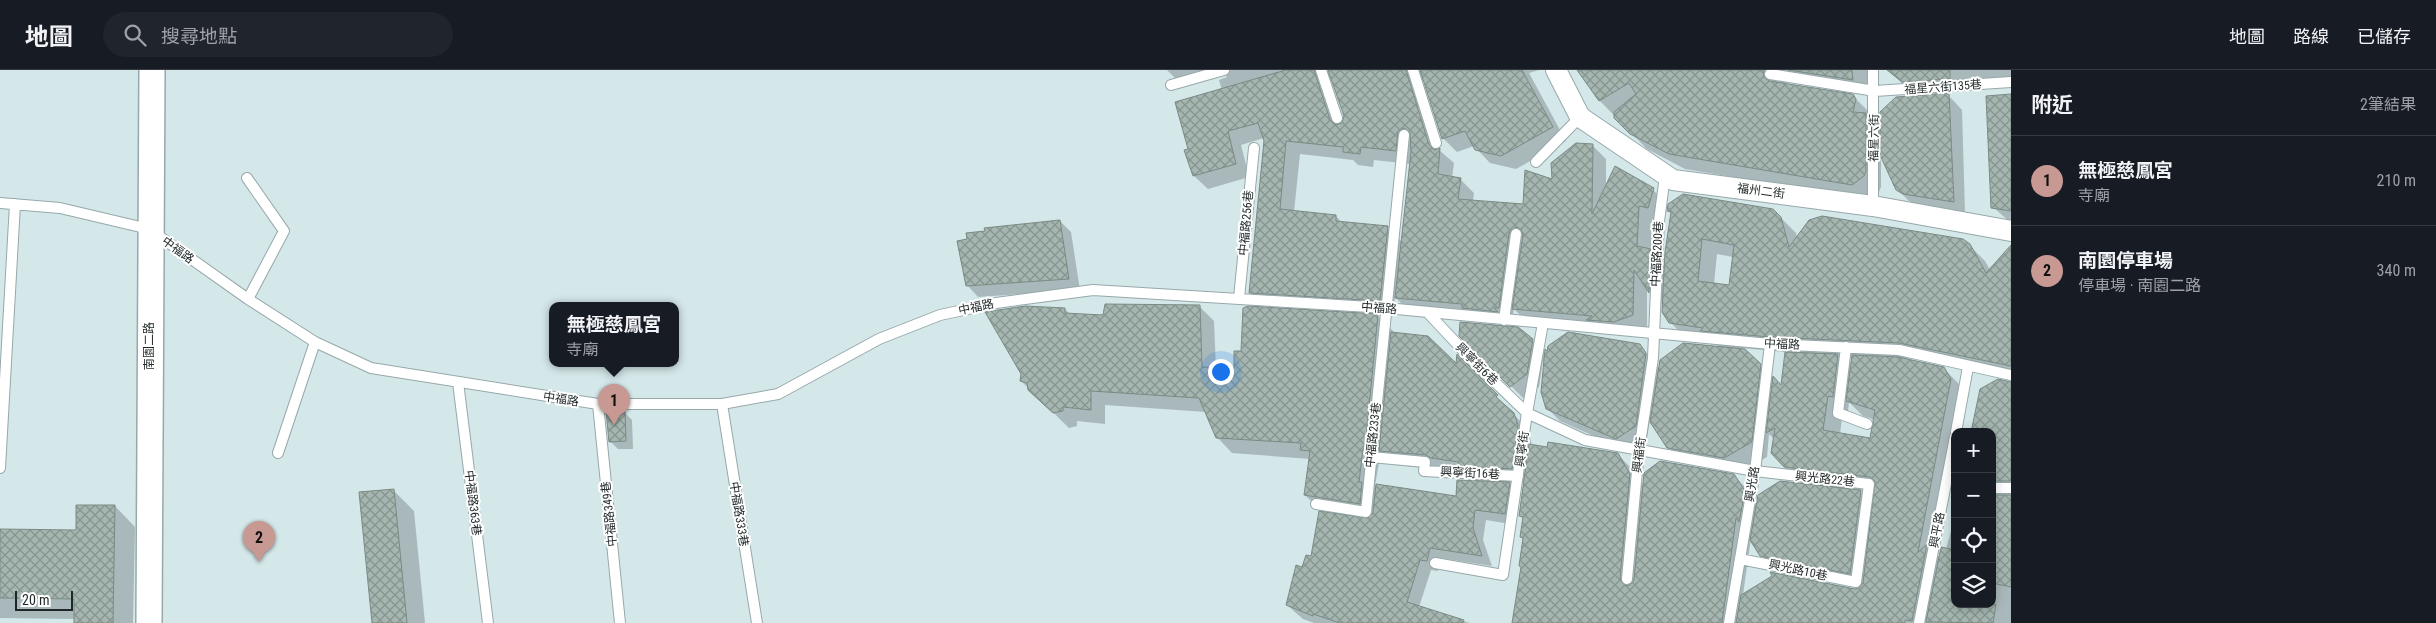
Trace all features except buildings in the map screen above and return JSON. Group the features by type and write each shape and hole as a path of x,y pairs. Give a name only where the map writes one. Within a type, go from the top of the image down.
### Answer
{"street":[{"name":"南園二路","path":"149,623 149,229 152,70"},
{"name":"福州二街","path":"1556,70 1580,117 1673,180 1873,206 2011,231"}],"lane":[{"path":"1171,85 1224,70"},
{"path":"1321,70 1337,118"},
{"path":"1413,70 1436,143"},
{"name":"福星六街","path":"1873,70 1875,91 1873,206"},
{"name":"福星六街135巷","path":"1770,74 1875,91 2011,82"},
{"path":"1536,162 1580,117"},
{"name":"中福路233巷","path":"1316,504 1366,512 1404,136"},
{"name":"中福路256巷","path":"1239,298 1254,148"},
{"name":"中福路200巷","path":"1653,332 1659,221 1665,176"},
{"path":"247,178 284,231 248,300"},
{"name":"中福路","path":"0,203 60,208 149,229 248,300 315,342 371,368 598,404 722,404 778,394 879,339 940,315 996,303 1093,290 1386,308 1429,314 1653,332 1770,344 1899,350 1968,367 2011,375"},
{"path":"0,468 3,374 15,204"},
{"path":"1504,320 1516,234"},
{"name":"興寧街6巷","path":"1429,314 1526,413 1585,440 1755,471"},
{"name":"興寧街","path":"1435,564 1503,575 1526,413 1543,323"},
{"name":"興福街","path":"1627,579 1639,450 1654,358 1653,332"},
{"path":"278,453 315,342"},
{"name":"興光路","path":"1730,623 1755,471 1770,344"},
{"path":"1846,348 1838,414 1867,424"},
{"path":"1957,428 1968,367"},
{"name":"中福路363巷","path":"458,382 488,623"},
{"name":"中福路349巷","path":"598,404 620,623"},
{"name":"中福路333巷","path":"722,404 757,623"},
{"name":"興寧街16巷","path":"1371,458 1425,462 1424,471 1518,476"},
{"name":"興光路22巷","path":"1755,471 1869,484 1856,582"},
{"name":"興平路","path":"1919,623 1950,487 1951,473"},
{"path":"1996,488 2011,488"},
{"name":"興光路10巷","path":"1740,559 1856,582"}],"place":[{"name":"無極慈鳳宮","path":"614,425"},
{"name":"南園停車場","path":"259,562"}]}
